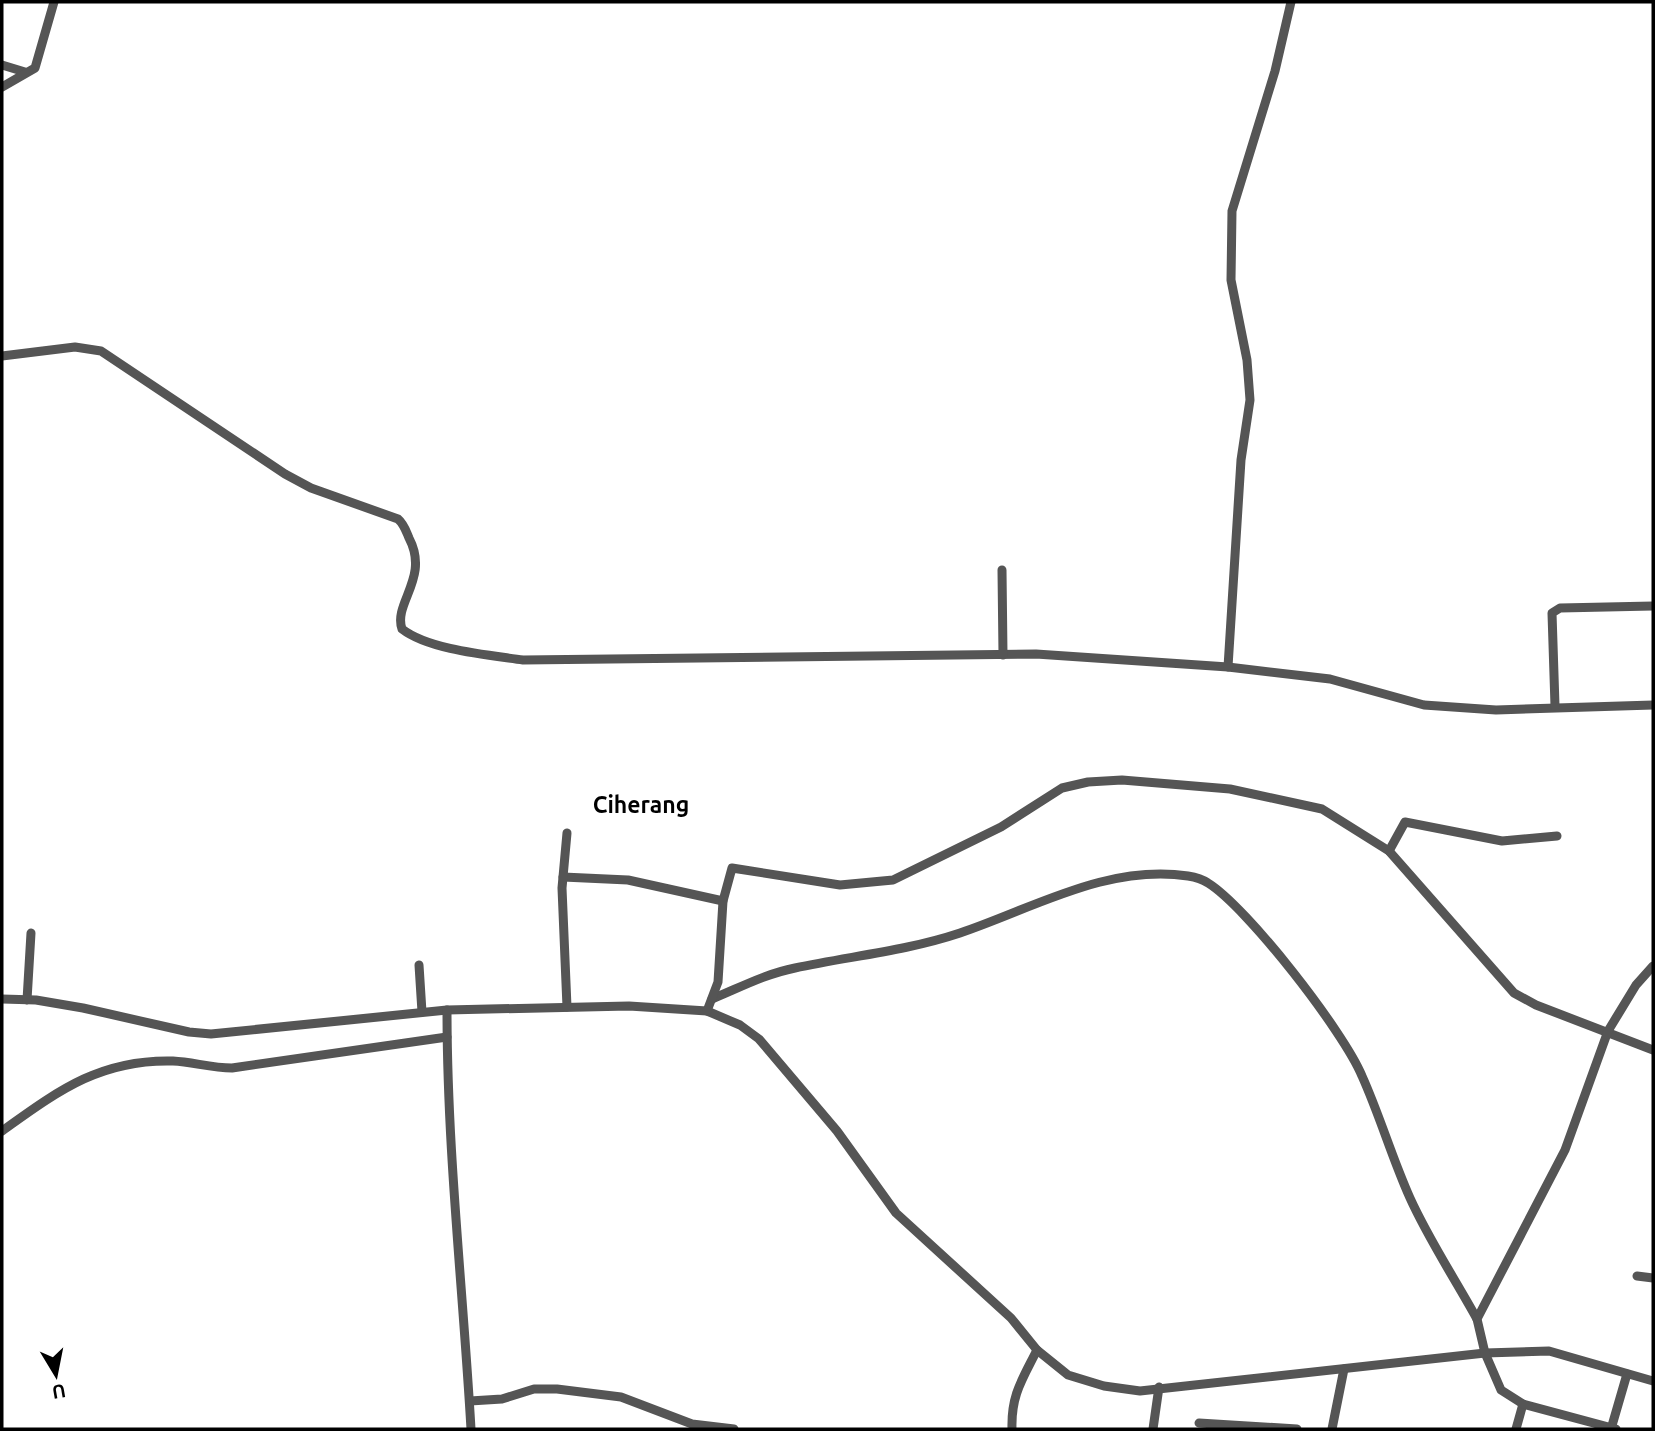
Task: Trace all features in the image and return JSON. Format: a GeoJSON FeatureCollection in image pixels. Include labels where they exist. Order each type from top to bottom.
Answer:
{"type":"FeatureCollection","features":[{"type":"Feature","properties":{"kind":"street"},"geometry":{"type":"LineString","coordinates":[[2,87],[35,68],[54,2]]}},
{"type":"Feature","properties":{"kind":"street"},"geometry":{"type":"LineString","coordinates":[[1228,667],[1241,460],[1250,400],[1247,359],[1231,273],[1232,211],[1275,71],[1291,2]]}},
{"type":"Feature","properties":{"kind":"street"},"geometry":{"type":"LineString","coordinates":[[2,65],[25,72]]}},
{"type":"Feature","properties":{"kind":"street"},"geometry":{"type":"LineString","coordinates":[[2,356],[75,347],[101,351],[292,478],[402,521],[417,553],[415,580],[401,621],[402,629],[424,641],[523,660],[1036,654],[1228,667],[1330,679],[1424,705],[1496,710],[1555,706],[1653,705]]}},
{"type":"Feature","properties":{"kind":"street"},"geometry":{"type":"LineString","coordinates":[[1002,570],[1003,655]]}},
{"type":"Feature","properties":{"kind":"street"},"geometry":{"type":"LineString","coordinates":[[1555,706],[1552,612],[1560,608],[1653,606]]}},
{"type":"Feature","properties":{"kind":"street"},"geometry":{"type":"LineString","coordinates":[[706,1011],[718,982],[723,901],[732,868],[839,885],[893,880],[1001,827],[1062,788],[1088,782],[1122,780],[1216,787],[1311,805],[1334,814],[1389,852],[1514,993],[1653,1050]]}},
{"type":"Feature","properties":{"kind":"street"},"geometry":{"type":"LineString","coordinates":[[1389,852],[1405,821],[1502,841],[1557,836]]}},
{"type":"Feature","properties":{"kind":"street"},"geometry":{"type":"LineString","coordinates":[[566,1007],[563,877],[567,833]]}},
{"type":"Feature","properties":{"kind":"street"},"geometry":{"type":"LineString","coordinates":[[712,999],[746,983],[793,968],[906,950],[962,933],[1037,902],[1124,876],[1146,873],[1199,879],[1222,894],[1250,922],[1329,1019],[1362,1073],[1412,1201],[1477,1318],[1485,1353],[1501,1390],[1524,1405],[1613,1425],[1628,1374]]}},
{"type":"Feature","properties":{"kind":"street"},"geometry":{"type":"LineString","coordinates":[[563,877],[628,880],[723,901]]}},
{"type":"Feature","properties":{"kind":"street"},"geometry":{"type":"LineString","coordinates":[[27,1000],[31,933]]}},
{"type":"Feature","properties":{"kind":"street"},"geometry":{"type":"LineString","coordinates":[[419,965],[422,1012]]}},
{"type":"Feature","properties":{"kind":"street"},"geometry":{"type":"LineString","coordinates":[[1477,1318],[1564,1150],[1608,1031],[1636,985],[1653,966]]}},
{"type":"Feature","properties":{"kind":"street"},"geometry":{"type":"LineString","coordinates":[[2,999],[83,1008],[189,1032],[211,1034],[447,1010],[629,1006],[706,1011],[740,1025],[766,1046],[837,1130],[896,1213],[1011,1318],[1037,1350],[1068,1375],[1127,1390],[1485,1353],[1549,1351],[1653,1381]]}},
{"type":"Feature","properties":{"kind":"street"},"geometry":{"type":"LineString","coordinates":[[447,1010],[455,1235],[471,1429]]}},
{"type":"Feature","properties":{"kind":"street"},"geometry":{"type":"LineString","coordinates":[[2,1131],[62,1088],[118,1066],[177,1061],[213,1068],[232,1068],[447,1037]]}},
{"type":"Feature","properties":{"kind":"street"},"geometry":{"type":"LineString","coordinates":[[1637,1276],[1653,1279]]}},
{"type":"Feature","properties":{"kind":"street"},"geometry":{"type":"LineString","coordinates":[[1012,1429],[1010,1410],[1018,1384],[1037,1350]]}},
{"type":"Feature","properties":{"kind":"street"},"geometry":{"type":"LineString","coordinates":[[1332,1429],[1344,1369]]}},
{"type":"Feature","properties":{"kind":"street"},"geometry":{"type":"LineString","coordinates":[[1153,1429],[1159,1387]]}},
{"type":"Feature","properties":{"kind":"street"},"geometry":{"type":"LineString","coordinates":[[470,1401],[502,1399],[534,1389],[557,1389],[621,1397],[676,1419],[715,1428],[734,1429]]}},
{"type":"Feature","properties":{"kind":"street"},"geometry":{"type":"LineString","coordinates":[[1516,1429],[1524,1405]]}},
{"type":"Feature","properties":{"kind":"street"},"geometry":{"type":"LineString","coordinates":[[1199,1423],[1297,1429]]}},
{"type":"Feature","properties":{"kind":"district","name":"Ciherang"},"geometry":{"type":"Point","coordinates":[641,804]}}]}
